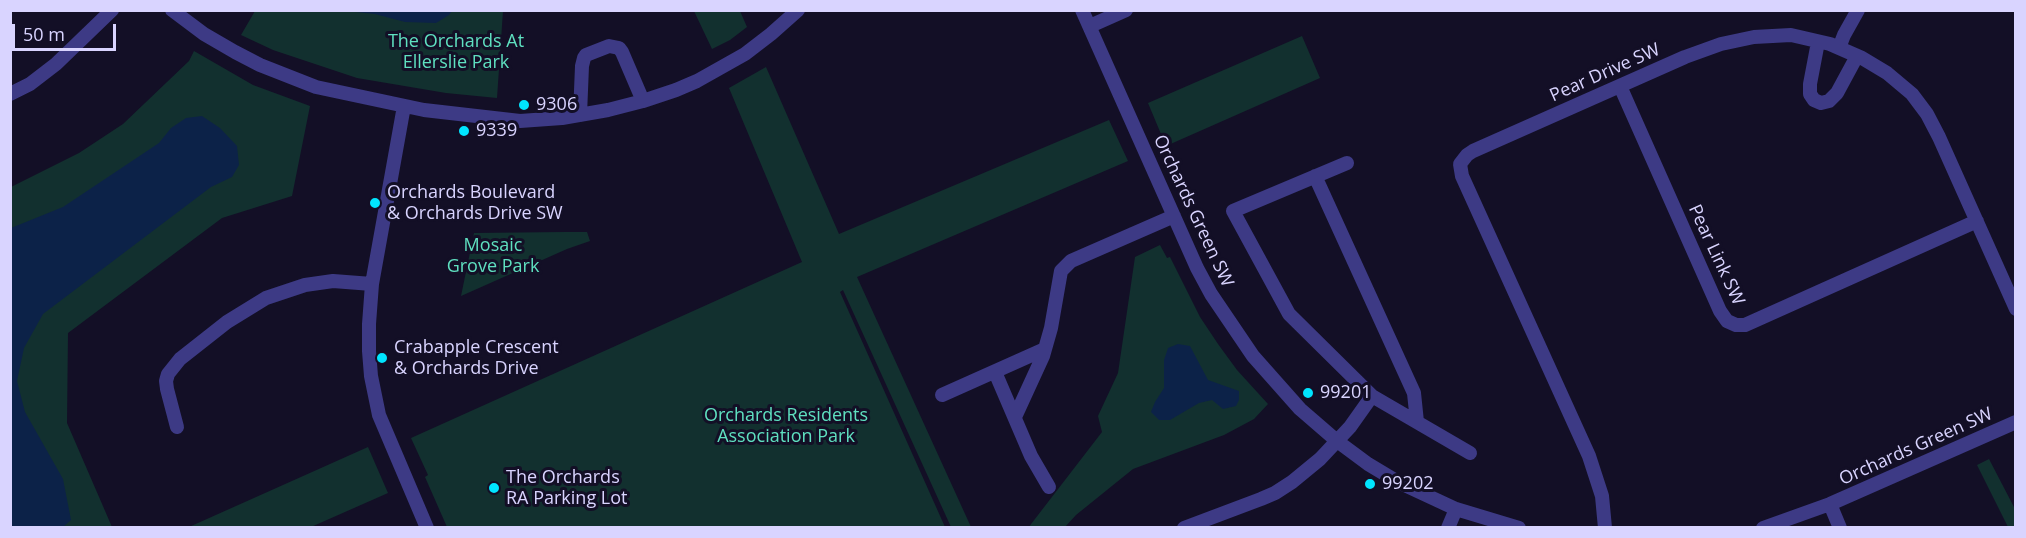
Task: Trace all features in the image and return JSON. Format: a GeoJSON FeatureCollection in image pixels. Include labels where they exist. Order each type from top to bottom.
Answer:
{"type":"FeatureCollection","features":[{"type":"Feature","properties":{"kind":"street"},"geometry":{"type":"LineString","coordinates":[[10,94],[30,84],[56,64],[112,10]]}},
{"type":"Feature","properties":{"kind":"street"},"geometry":{"type":"LineString","coordinates":[[172,10],[204,34],[234,52],[282,75],[324,89],[404,106],[520,121],[562,118],[608,110],[643,101],[697,81],[760,44],[798,10]]}},
{"type":"Feature","properties":{"kind":"street","name":"Orchards Green SW"},"geometry":{"type":"LineString","coordinates":[[1082,10],[1211,294],[1253,356],[1300,409],[1368,464],[1398,482],[1456,509],[1519,528]]}},
{"type":"Feature","properties":{"kind":"street"},"geometry":{"type":"LineString","coordinates":[[1090,26],[1126,10]]}},
{"type":"Feature","properties":{"kind":"street"},"geometry":{"type":"LineString","coordinates":[[1839,48],[1858,10]]}},
{"type":"Feature","properties":{"kind":"street","name":"Pear Drive SW"},"geometry":{"type":"LineString","coordinates":[[1605,528],[1602,496],[1589,456],[1462,176],[1460,164],[1473,151],[1685,57],[1720,44],[1754,37],[1791,35],[1839,48],[1887,73],[1912,94],[1927,114],[2016,309]]}},
{"type":"Feature","properties":{"kind":"street"},"geometry":{"type":"LineString","coordinates":[[1818,42],[1810,94],[1814,100],[1821,103],[1829,101],[1837,93],[1857,56]]}},
{"type":"Feature","properties":{"kind":"street"},"geometry":{"type":"LineString","coordinates":[[580,115],[584,58],[586,55],[609,46],[619,48],[622,52],[643,101]]}},
{"type":"Feature","properties":{"kind":"street","name":"Pear Link SW"},"geometry":{"type":"LineString","coordinates":[[1620,86],[1720,311],[1728,321],[1736,326],[1745,325],[1977,221]]}},
{"type":"Feature","properties":{"kind":"street"},"geometry":{"type":"LineString","coordinates":[[404,106],[372,284],[369,351],[374,395],[388,440],[427,528]]}},
{"type":"Feature","properties":{"kind":"street"},"geometry":{"type":"LineString","coordinates":[[1347,163],[1233,212],[1289,314],[1372,396],[1470,453]]}},
{"type":"Feature","properties":{"kind":"street"},"geometry":{"type":"LineString","coordinates":[[1315,176],[1414,393],[1417,422]]}},
{"type":"Feature","properties":{"kind":"street"},"geometry":{"type":"LineString","coordinates":[[1014,417],[1045,349],[1061,271],[1071,261],[1174,216]]}},
{"type":"Feature","properties":{"kind":"street"},"geometry":{"type":"LineString","coordinates":[[177,427],[167,389],[168,374],[180,359],[226,322],[266,298],[298,287],[333,281],[372,284]]}},
{"type":"Feature","properties":{"kind":"street"},"geometry":{"type":"LineString","coordinates":[[942,395],[1045,349]]}},
{"type":"Feature","properties":{"kind":"street"},"geometry":{"type":"LineString","coordinates":[[995,372],[1030,456],[1049,487]]}},
{"type":"Feature","properties":{"kind":"street"},"geometry":{"type":"LineString","coordinates":[[1184,528],[1275,493],[1309,470],[1337,441],[1372,396]]}},
{"type":"Feature","properties":{"kind":"street","name":"Orchards Green SW"},"geometry":{"type":"LineString","coordinates":[[1763,528],[1830,504],[2016,422]]}},
{"type":"Feature","properties":{"kind":"street","name":"Orchards Green SW"},"geometry":{"type":"LineString","coordinates":[[1830,504],[1840,528]]}},
{"type":"Feature","properties":{"kind":"street"},"geometry":{"type":"LineString","coordinates":[[1448,528],[1456,509]]}},
{"type":"Feature","properties":{"kind":"green space","name":"The Orchards At Ellerslie Park"},"geometry":{"type":"Polygon","coordinates":[[[255,11],[503,11],[497,98],[446,93],[357,78],[273,50],[241,35],[255,11]]]}},
{"type":"Feature","properties":{"kind":"green space"},"geometry":{"type":"Polygon","coordinates":[[[694,11],[740,11],[747,27],[730,40],[712,49],[694,11]]]}},
{"type":"Feature","properties":{"kind":"green space"},"geometry":{"type":"Polygon","coordinates":[[[1302,36],[1320,78],[1166,146],[1148,103],[1302,36]]]}},
{"type":"Feature","properties":{"kind":"green space"},"geometry":{"type":"Polygon","coordinates":[[[194,51],[253,85],[310,106],[292,196],[222,218],[68,333],[67,423],[112,527],[11,528],[11,187],[79,153],[123,124],[189,61],[194,51]]]}},
{"type":"Feature","properties":{"kind":"green space","name":"Orchards Residents Association Park"},"geometry":{"type":"Polygon","coordinates":[[[766,67],[839,234],[1109,120],[1128,161],[857,277],[971,527],[951,527],[843,290],[840,292],[945,527],[447,527],[425,477],[428,475],[411,438],[802,262],[729,88],[766,67]]]}},
{"type":"Feature","properties":{"kind":"green space","name":"Mosaic Grove Park"},"geometry":{"type":"Polygon","coordinates":[[[587,232],[590,241],[461,296],[474,233],[587,232]]]}},
{"type":"Feature","properties":{"kind":"green space"},"geometry":{"type":"Polygon","coordinates":[[[1160,245],[1167,258],[1170,257],[1200,317],[1218,344],[1237,370],[1268,404],[1254,419],[1224,435],[1133,469],[1076,515],[1065,527],[1028,528],[1102,432],[1098,416],[1118,373],[1135,257],[1160,245]]]}},
{"type":"Feature","properties":{"kind":"green space"},"geometry":{"type":"Polygon","coordinates":[[[368,447],[388,493],[311,527],[189,527],[368,447]]]}},
{"type":"Feature","properties":{"kind":"green space"},"geometry":{"type":"Polygon","coordinates":[[[1989,459],[2015,509],[2015,527],[2008,527],[1977,465],[1989,459]]]}},
{"type":"Feature","properties":{"kind":"water"},"geometry":{"type":"Polygon","coordinates":[[[452,10],[449,15],[436,23],[405,22],[375,14],[346,11],[452,10]]]}},
{"type":"Feature","properties":{"kind":"water"},"geometry":{"type":"Polygon","coordinates":[[[202,116],[220,128],[237,146],[239,165],[232,177],[211,187],[43,314],[24,348],[17,381],[25,412],[63,479],[71,520],[63,527],[11,527],[11,228],[63,207],[159,143],[171,128],[186,118],[202,116]]]}},
{"type":"Feature","properties":{"kind":"water"},"geometry":{"type":"Polygon","coordinates":[[[1178,344],[1190,346],[1208,380],[1239,391],[1236,406],[1223,409],[1212,400],[1199,403],[1170,420],[1159,420],[1151,412],[1164,388],[1164,360],[1168,348],[1178,344]]]}},
{"type":"Feature","properties":{"kind":"place","name":"9306"},"geometry":{"type":"Point","coordinates":[524,105]}},
{"type":"Feature","properties":{"kind":"place","name":"9339"},"geometry":{"type":"Point","coordinates":[464,131]}},
{"type":"Feature","properties":{"kind":"place","name":"Orchards Boulevard & Orchards Drive SW"},"geometry":{"type":"Point","coordinates":[375,203]}},
{"type":"Feature","properties":{"kind":"place","name":"Crabapple Crescent & Orchards Drive"},"geometry":{"type":"Point","coordinates":[382,358]}},
{"type":"Feature","properties":{"kind":"place","name":"99201"},"geometry":{"type":"Point","coordinates":[1308,393]}},
{"type":"Feature","properties":{"kind":"place","name":"99202"},"geometry":{"type":"Point","coordinates":[1370,484]}},
{"type":"Feature","properties":{"kind":"place","name":"The Orchards RA Parking Lot"},"geometry":{"type":"Point","coordinates":[494,488]}}]}
